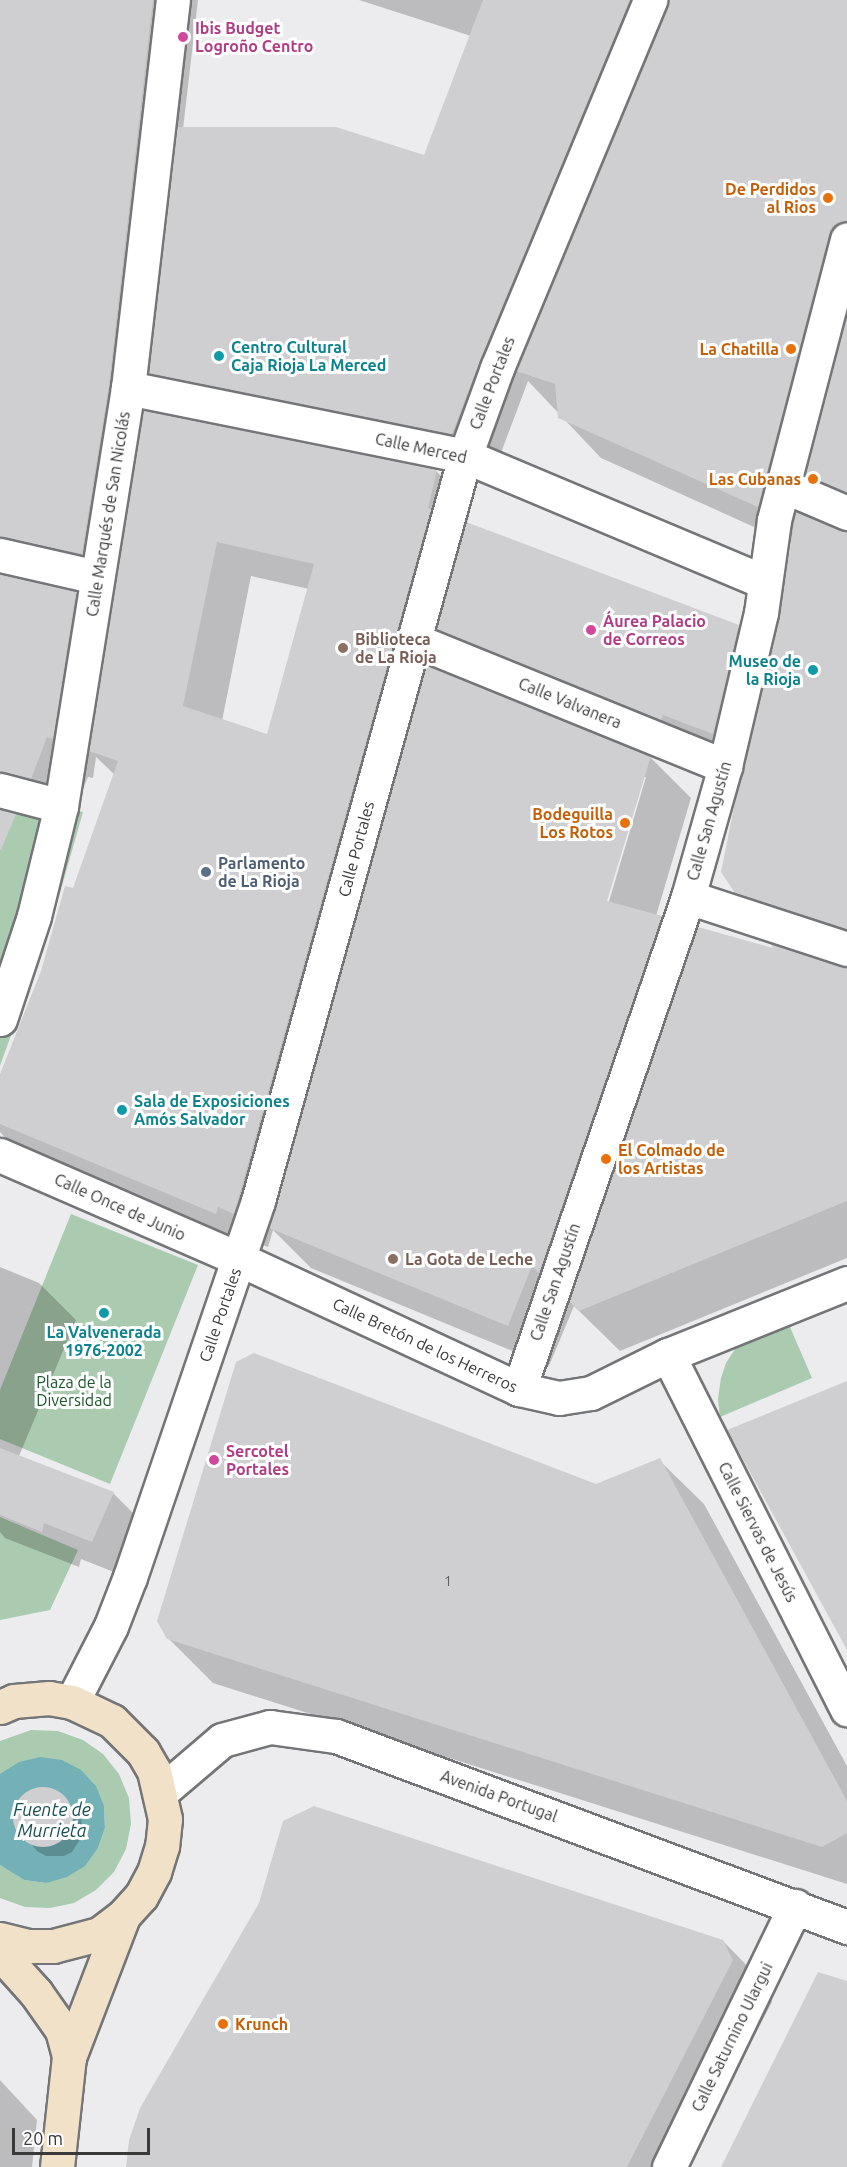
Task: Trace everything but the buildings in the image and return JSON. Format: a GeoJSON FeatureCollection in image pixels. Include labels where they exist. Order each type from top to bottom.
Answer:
{"type":"FeatureCollection","features":[{"type":"Feature","properties":{"kind":"main road"},"geometry":{"type":"LineString","coordinates":[[0,1688],[27,1689],[112,1721],[129,1735],[154,1771],[161,1792],[165,1819],[162,1846],[154,1872],[141,1896],[123,1916],[99,1934],[53,1946],[28,1946],[0,1940]]}},
{"type":"Feature","properties":{"kind":"main road"},"geometry":{"type":"LineString","coordinates":[[0,1707],[14,1701],[61,1700]]}},
{"type":"Feature","properties":{"kind":"main road"},"geometry":{"type":"LineString","coordinates":[[57,2167],[69,2057],[123,1916]]}},
{"type":"Feature","properties":{"kind":"main road"},"geometry":{"type":"LineString","coordinates":[[0,1953],[36,1993],[62,2030],[69,2057]]}},
{"type":"Feature","properties":{"kind":"street","name":"Calle Marqués de San Nicolás"},"geometry":{"type":"LineString","coordinates":[[0,1019],[34,916],[61,806],[128,388],[173,0]]}},
{"type":"Feature","properties":{"kind":"street","name":"Calle Portales"},"geometry":{"type":"LineString","coordinates":[[61,1700],[111,1626],[239,1259],[292,1084],[465,456],[496,368],[650,0]]}},
{"type":"Feature","properties":{"kind":"street","name":"Calle San Agustín"},"geometry":{"type":"LineString","coordinates":[[519,1389],[688,897],[725,766],[762,613],[774,520],[847,239]]}},
{"type":"Feature","properties":{"kind":"street","name":"Calle Merced"},"geometry":{"type":"LineString","coordinates":[[128,388],[465,456],[765,582]]}},
{"type":"Feature","properties":{"kind":"street"},"geometry":{"type":"LineString","coordinates":[[784,486],[847,513]]}},
{"type":"Feature","properties":{"kind":"street"},"geometry":{"type":"LineString","coordinates":[[0,555],[97,577]]}},
{"type":"Feature","properties":{"kind":"street","name":"Calle Valvanera"},"geometry":{"type":"LineString","coordinates":[[414,640],[725,766]]}},
{"type":"Feature","properties":{"kind":"street"},"geometry":{"type":"LineString","coordinates":[[0,790],[61,806]]}},
{"type":"Feature","properties":{"kind":"street"},"geometry":{"type":"LineString","coordinates":[[688,897],[847,949]]}},
{"type":"Feature","properties":{"kind":"street","name":"Calle Once de Junio"},"geometry":{"type":"LineString","coordinates":[[0,1155],[239,1259]]}},
{"type":"Feature","properties":{"kind":"street","name":"Calle Bretón de los Herreros"},"geometry":{"type":"LineString","coordinates":[[239,1259],[519,1389],[559,1398],[591,1394],[668,1355],[847,1283]]}},
{"type":"Feature","properties":{"kind":"street","name":"Calle Siervas de Jesús"},"geometry":{"type":"LineString","coordinates":[[668,1355],[847,1709]]}},
{"type":"Feature","properties":{"kind":"street","name":"Avenida Portugal"},"geometry":{"type":"LineString","coordinates":[[161,1792],[222,1740],[270,1727],[336,1736],[847,1927]]}},
{"type":"Feature","properties":{"kind":"street","name":"Calle Saturnino Ulargui"},"geometry":{"type":"LineString","coordinates":[[669,2167],[795,1906]]}},
{"type":"Feature","properties":{"kind":"green space"},"geometry":{"type":"Polygon","coordinates":[[[0,790],[83,812],[52,921],[0,1066],[0,790]]]}},
{"type":"Feature","properties":{"kind":"green space","name":"Plaza de la Diversidad"},"geometry":{"type":"Polygon","coordinates":[[[71,1214],[198,1265],[110,1484],[0,1439],[0,1390],[71,1214]]]}},
{"type":"Feature","properties":{"kind":"green space"},"geometry":{"type":"Polygon","coordinates":[[[780,1325],[790,1327],[812,1378],[720,1417],[718,1399],[721,1378],[726,1363],[737,1346],[749,1335],[780,1325]]]}},
{"type":"Feature","properties":{"kind":"green space"},"geometry":{"type":"Polygon","coordinates":[[[0,1517],[78,1550],[50,1610],[0,1620],[0,1517]]]}},
{"type":"Feature","properties":{"kind":"green space"},"geometry":{"type":"Polygon","coordinates":[[[31,1730],[58,1731],[83,1740],[103,1754],[119,1774],[129,1798],[131,1824],[126,1849],[114,1872],[96,1890],[74,1903],[50,1908],[25,1907],[0,1898],[0,1865],[24,1880],[46,1883],[98,1848],[105,1828],[104,1806],[0,1774],[0,1741],[31,1730]]]}},
{"type":"Feature","properties":{"kind":"water","name":"Fuente de Murrieta"},"geometry":{"type":"Polygon","coordinates":[[[40,1757],[62,1760],[81,1770],[96,1786],[104,1806],[105,1828],[98,1848],[85,1866],[67,1877],[46,1883],[24,1880],[0,1865],[0,1774],[19,1762],[40,1757]]]}},
{"type":"Feature","properties":{"kind":"place","name":"Ibis Budget Logroño Centro"},"geometry":{"type":"Point","coordinates":[183,37]}},
{"type":"Feature","properties":{"kind":"place","name":"De Perdidos al Rios"},"geometry":{"type":"Point","coordinates":[828,198]}},
{"type":"Feature","properties":{"kind":"place","name":"La Chatilla"},"geometry":{"type":"Point","coordinates":[791,349]}},
{"type":"Feature","properties":{"kind":"place","name":"Centro Cultural Caja Rioja La Merced"},"geometry":{"type":"Point","coordinates":[219,356]}},
{"type":"Feature","properties":{"kind":"place","name":"Las Cubanas"},"geometry":{"type":"Point","coordinates":[813,479]}},
{"type":"Feature","properties":{"kind":"place","name":"Áurea Palacio de Correos"},"geometry":{"type":"Point","coordinates":[591,630]}},
{"type":"Feature","properties":{"kind":"place","name":"Biblioteca de La Rioja"},"geometry":{"type":"Point","coordinates":[343,648]}},
{"type":"Feature","properties":{"kind":"place","name":"Museo de la Rioja"},"geometry":{"type":"Point","coordinates":[813,670]}},
{"type":"Feature","properties":{"kind":"place","name":"Bodeguilla Los Rotos"},"geometry":{"type":"Point","coordinates":[625,823]}},
{"type":"Feature","properties":{"kind":"place","name":"Parlamento de La Rioja"},"geometry":{"type":"Point","coordinates":[206,872]}},
{"type":"Feature","properties":{"kind":"place","name":"Sala de Exposiciones Amós Salvador"},"geometry":{"type":"Point","coordinates":[122,1110]}},
{"type":"Feature","properties":{"kind":"place","name":"El Colmado de los Artistas"},"geometry":{"type":"Point","coordinates":[606,1159]}},
{"type":"Feature","properties":{"kind":"place","name":"La Gota de Leche"},"geometry":{"type":"Point","coordinates":[393,1259]}},
{"type":"Feature","properties":{"kind":"place","name":"La Valvenerada 1976-2002"},"geometry":{"type":"Point","coordinates":[104,1313]}},
{"type":"Feature","properties":{"kind":"place","name":"Sercotel Portales"},"geometry":{"type":"Point","coordinates":[214,1460]}},
{"type":"Feature","properties":{"kind":"place","name":"Krunch"},"geometry":{"type":"Point","coordinates":[223,2024]}}]}
